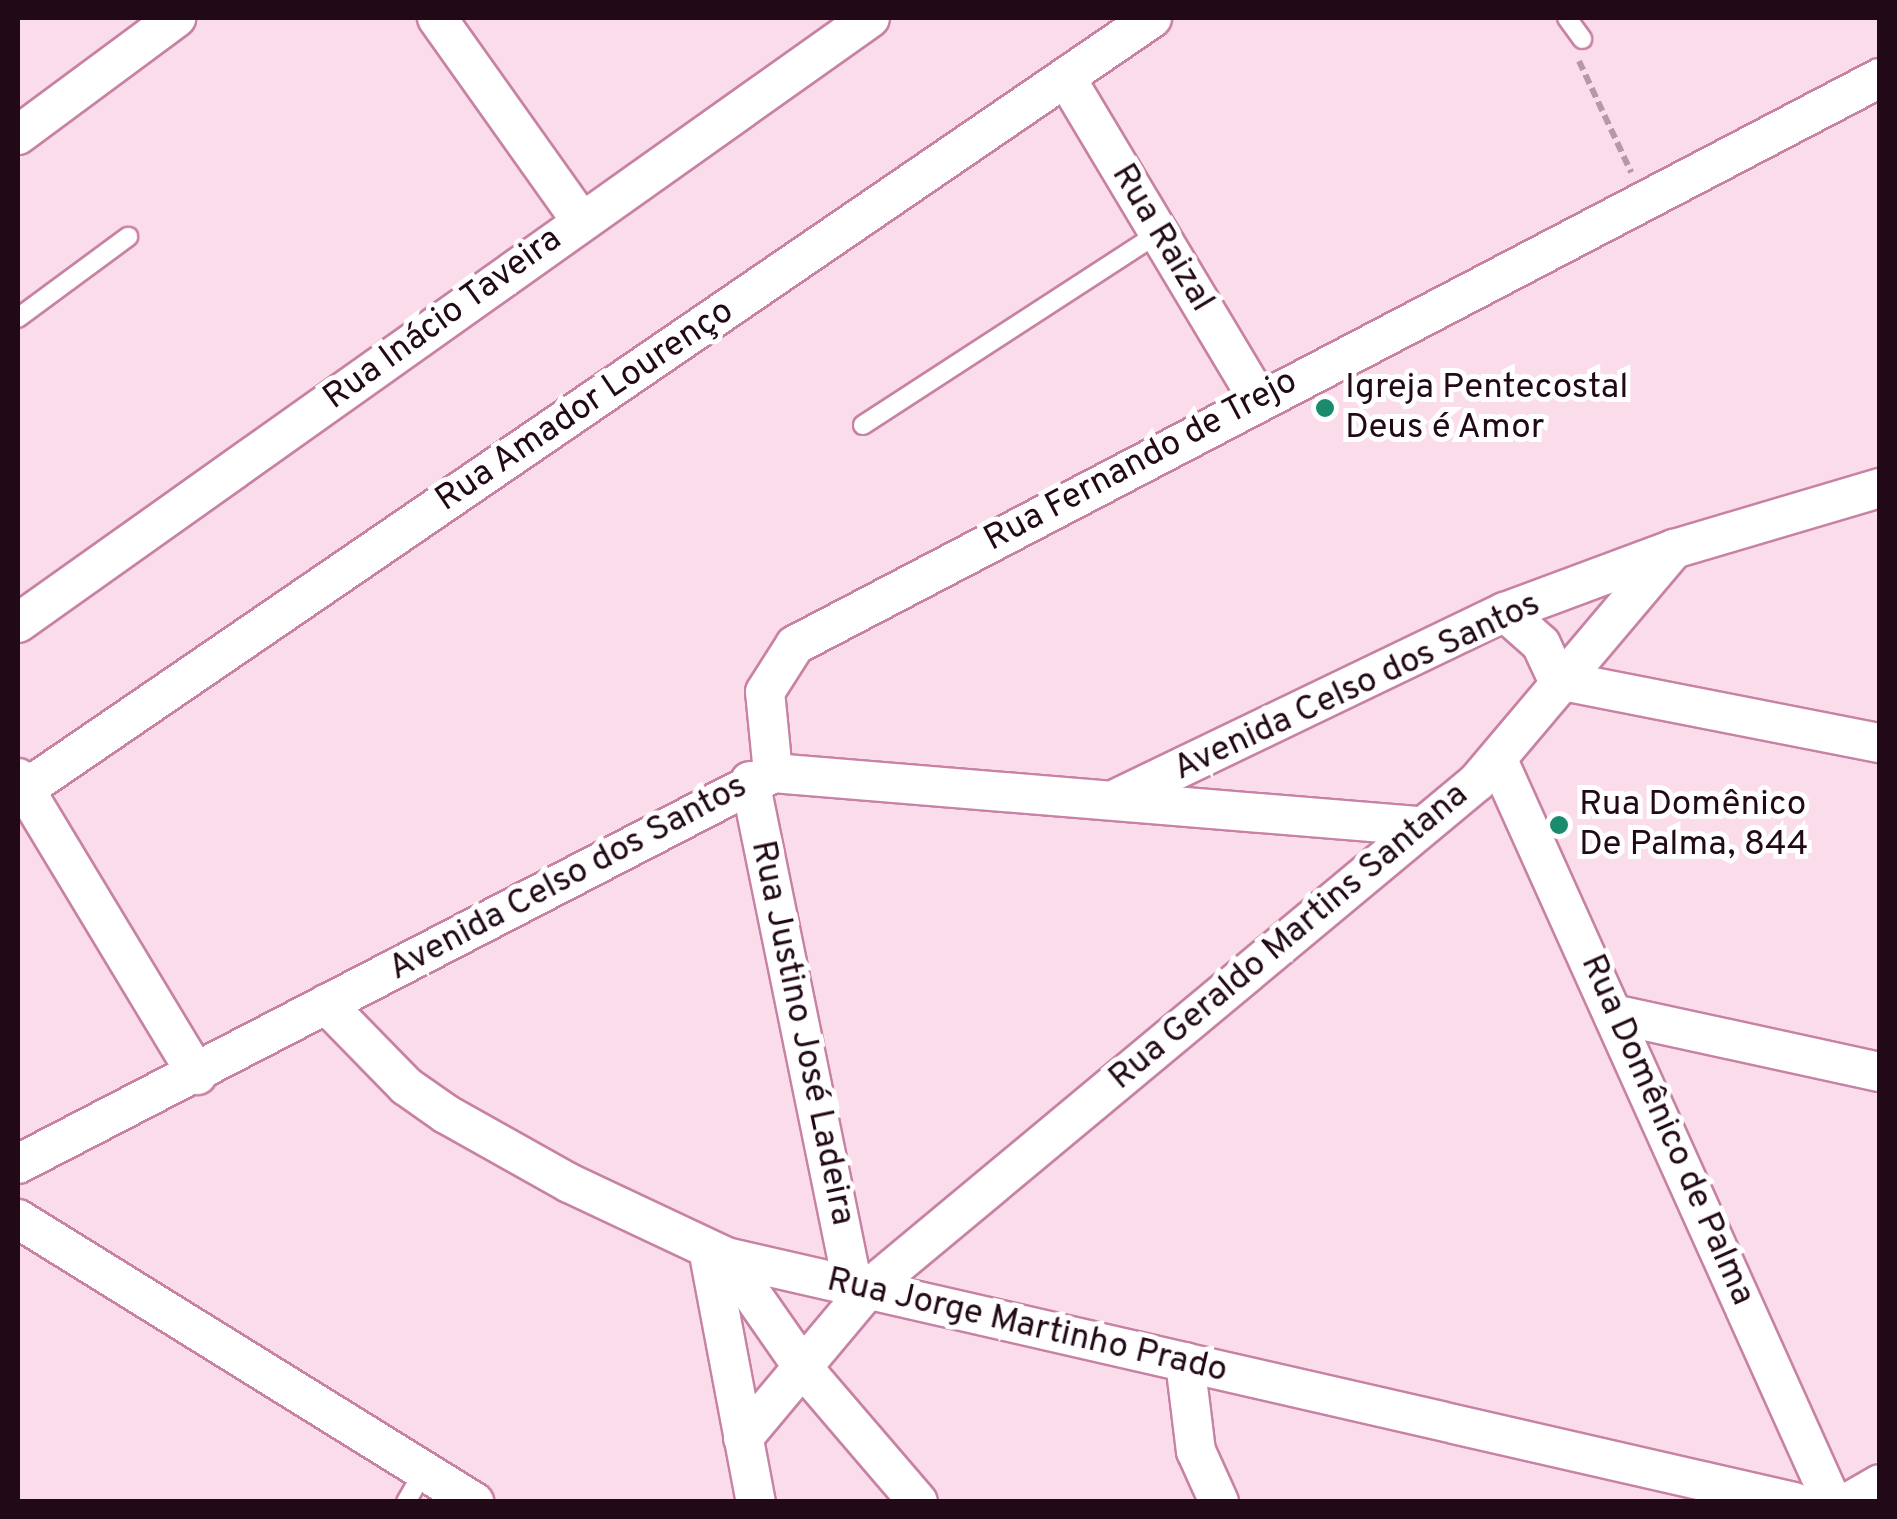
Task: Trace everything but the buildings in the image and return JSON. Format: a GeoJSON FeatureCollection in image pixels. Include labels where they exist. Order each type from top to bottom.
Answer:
{"type":"FeatureCollection","features":[{"type":"Feature","properties":{"kind":"street"},"geometry":{"type":"LineString","coordinates":[[18,136],[176,18]]}},
{"type":"Feature","properties":{"kind":"street"},"geometry":{"type":"LineString","coordinates":[[436,18],[581,220]]}},
{"type":"Feature","properties":{"kind":"street","name":"Rua Inácio Taveira"},"geometry":{"type":"LineString","coordinates":[[18,623],[870,18]]}},
{"type":"Feature","properties":{"kind":"street","name":"Rua Amador Lourenço"},"geometry":{"type":"LineString","coordinates":[[20,787],[1066,78],[1103,31],[1152,18]]}},
{"type":"Feature","properties":{"kind":"street","name":"Rua Raizal"},"geometry":{"type":"LineString","coordinates":[[1066,78],[1258,399]]}},
{"type":"Feature","properties":{"kind":"street","name":"Rua Fernando de Trejo"},"geometry":{"type":"LineString","coordinates":[[761,777],[765,692],[795,645],[1258,399],[1880,78]]}},
{"type":"Feature","properties":{"kind":"street","name":"Avenida Celso dos Santos"},"geometry":{"type":"LineString","coordinates":[[18,1164],[197,1075],[761,777],[1115,800],[1505,612],[1674,549],[1880,488]]}},
{"type":"Feature","properties":{"kind":"street","name":"Rua Geraldo Martins Santana"},"geometry":{"type":"LineString","coordinates":[[744,1438],[804,1369],[861,1288],[1417,826],[1458,799],[1498,760],[1558,680],[1674,549]]}},
{"type":"Feature","properties":{"kind":"street"},"geometry":{"type":"LineString","coordinates":[[1505,612],[1541,644],[1558,680],[1880,744]]}},
{"type":"Feature","properties":{"kind":"street","name":"Rua Domênico de Palma"},"geometry":{"type":"LineString","coordinates":[[1498,760],[1618,1015],[1832,1502]]}},
{"type":"Feature","properties":{"kind":"street","name":"Rua Justino José Ladeira"},"geometry":{"type":"LineString","coordinates":[[761,777],[861,1288]]}},
{"type":"Feature","properties":{"kind":"street"},"geometry":{"type":"LineString","coordinates":[[20,787],[197,1075]]}},
{"type":"Feature","properties":{"kind":"street"},"geometry":{"type":"LineString","coordinates":[[1115,800],[1417,826]]}},
{"type":"Feature","properties":{"kind":"street","name":"Rua Jorge Martinho Prado"},"geometry":{"type":"LineString","coordinates":[[326,1004],[406,1086],[446,1114],[568,1183],[717,1253],[1785,1501]]}},
{"type":"Feature","properties":{"kind":"street"},"geometry":{"type":"LineString","coordinates":[[1618,1015],[1880,1072]]}},
{"type":"Feature","properties":{"kind":"street"},"geometry":{"type":"LineString","coordinates":[[18,1219],[414,1486],[474,1502]]}},
{"type":"Feature","properties":{"kind":"street"},"geometry":{"type":"LineString","coordinates":[[717,1253],[804,1369],[918,1502]]}},
{"type":"Feature","properties":{"kind":"street"},"geometry":{"type":"LineString","coordinates":[[717,1253],[756,1502]]}},
{"type":"Feature","properties":{"kind":"street"},"geometry":{"type":"LineString","coordinates":[[1186,1362],[1196,1451],[1219,1502]]}},
{"type":"Feature","properties":{"kind":"street"},"geometry":{"type":"LineString","coordinates":[[1848,1502],[1880,1484]]}},
{"type":"Feature","properties":{"kind":"lane"},"geometry":{"type":"LineString","coordinates":[[1567,18],[1582,40]]}},
{"type":"Feature","properties":{"kind":"lane"},"geometry":{"type":"LineString","coordinates":[[863,425],[1159,234]]}},
{"type":"Feature","properties":{"kind":"lane"},"geometry":{"type":"LineString","coordinates":[[18,318],[128,237]]}},
{"type":"Feature","properties":{"kind":"path"},"geometry":{"type":"LineString","coordinates":[[1582,40],[1572,45],[1644,200]]}},
{"type":"Feature","properties":{"kind":"place","name":"Igreja Pentecostal Deus é Amor"},"geometry":{"type":"Point","coordinates":[1325,408]}},
{"type":"Feature","properties":{"kind":"place","name":"Rua Domênico De Palma, 844"},"geometry":{"type":"Point","coordinates":[1559,825]}}]}
